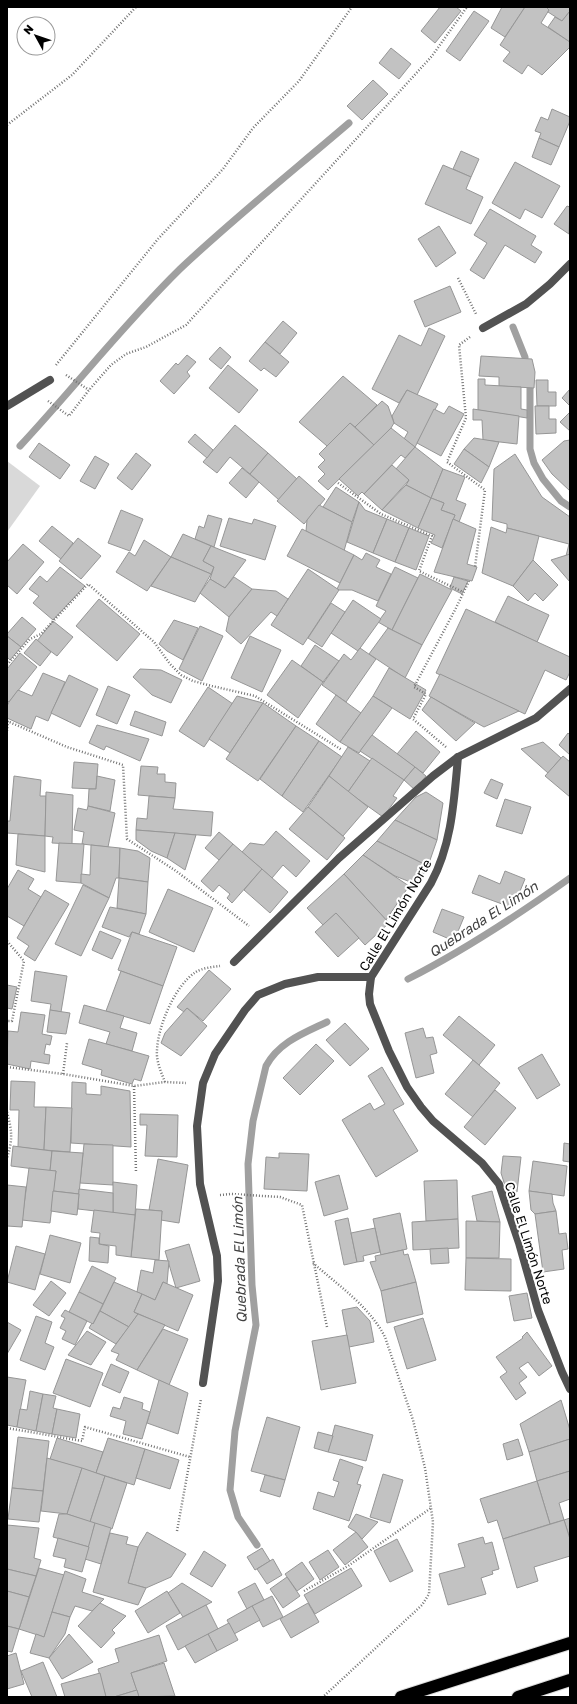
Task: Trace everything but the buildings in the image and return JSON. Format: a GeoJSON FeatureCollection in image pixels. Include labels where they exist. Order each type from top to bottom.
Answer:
{"type":"FeatureCollection","features":[{"type":"Feature","properties":{"kind":"highway"},"geometry":{"type":"LineString","coordinates":[[401,1697],[570,1643]]}},
{"type":"Feature","properties":{"kind":"highway"},"geometry":{"type":"LineString","coordinates":[[518,1697],[570,1680]]}},
{"type":"Feature","properties":{"kind":"street"},"geometry":{"type":"LineString","coordinates":[[483,328],[526,304],[550,284],[570,264]]}},
{"type":"Feature","properties":{"kind":"street"},"geometry":{"type":"LineString","coordinates":[[7,406],[50,380]]}},
{"type":"Feature","properties":{"kind":"street"},"geometry":{"type":"LineString","coordinates":[[234,962],[339,858],[433,776],[458,757],[536,718],[570,689]]}},
{"type":"Feature","properties":{"kind":"street","name":"Calle El Limón Norte"},"geometry":{"type":"LineString","coordinates":[[458,757],[452,820],[438,870],[371,977],[368,994],[370,1004],[389,1051],[407,1087],[433,1121],[482,1163],[499,1184],[519,1243],[538,1310],[570,1389]]}},
{"type":"Feature","properties":{"kind":"street"},"geometry":{"type":"LineString","coordinates":[[204,1383],[218,1281],[217,1256],[200,1184],[197,1126],[203,1083],[215,1054],[245,1010],[258,995],[285,984],[318,977],[371,977]]}},
{"type":"Feature","properties":{"kind":"path"},"geometry":{"type":"LineString","coordinates":[[7,125],[72,75],[136,7]]}},
{"type":"Feature","properties":{"kind":"path"},"geometry":{"type":"LineString","coordinates":[[50,380],[54,368],[64,353],[158,239],[223,169],[253,128],[299,81],[352,7]]}},
{"type":"Feature","properties":{"kind":"path"},"geometry":{"type":"LineString","coordinates":[[52,404],[69,416],[111,365],[126,354],[146,346],[186,326],[432,56],[467,7]]}},
{"type":"Feature","properties":{"kind":"path"},"geometry":{"type":"LineString","coordinates":[[458,278],[483,328],[459,345],[466,418],[447,462],[485,490],[475,566]]}},
{"type":"Feature","properties":{"kind":"path"},"geometry":{"type":"LineString","coordinates":[[74,379],[89,390]]}},
{"type":"Feature","properties":{"kind":"path"},"geometry":{"type":"LineString","coordinates":[[338,484],[381,514],[432,536],[419,571],[463,592]]}},
{"type":"Feature","properties":{"kind":"path"},"geometry":{"type":"LineString","coordinates":[[458,757],[413,720],[426,694],[414,687],[469,581]]}},
{"type":"Feature","properties":{"kind":"path"},"geometry":{"type":"LineString","coordinates":[[7,665],[30,639],[41,634],[88,584],[154,642],[180,675],[193,681],[255,696],[342,750]]}},
{"type":"Feature","properties":{"kind":"path"},"geometry":{"type":"LineString","coordinates":[[7,731],[8,721],[66,747],[123,765],[127,839],[176,871],[261,935]]}},
{"type":"Feature","properties":{"kind":"path"},"geometry":{"type":"LineString","coordinates":[[7,941],[24,961],[12,1021],[7,1021]]}},
{"type":"Feature","properties":{"kind":"path"},"geometry":{"type":"LineString","coordinates":[[165,1082],[158,1060],[157,1050],[159,1035],[172,999],[184,982],[196,972],[234,962]]}},
{"type":"Feature","properties":{"kind":"path"},"geometry":{"type":"LineString","coordinates":[[63,1074],[67,1043]]}},
{"type":"Feature","properties":{"kind":"path"},"geometry":{"type":"LineString","coordinates":[[7,1067],[63,1074],[134,1086],[165,1082],[203,1083]]}},
{"type":"Feature","properties":{"kind":"path"},"geometry":{"type":"LineString","coordinates":[[134,1086],[136,1173]]}},
{"type":"Feature","properties":{"kind":"path"},"geometry":{"type":"LineString","coordinates":[[7,1112],[12,1130],[12,1144],[7,1158]]}},
{"type":"Feature","properties":{"kind":"path"},"geometry":{"type":"LineString","coordinates":[[231,1194],[280,1197],[302,1205],[327,1327]]}},
{"type":"Feature","properties":{"kind":"path"},"geometry":{"type":"LineString","coordinates":[[313,1263],[367,1310],[379,1325],[385,1337],[413,1420],[425,1468],[433,1522],[429,1594],[422,1605],[323,1697]]}},
{"type":"Feature","properties":{"kind":"path"},"geometry":{"type":"LineString","coordinates":[[177,1531],[204,1383]]}},
{"type":"Feature","properties":{"kind":"path"},"geometry":{"type":"LineString","coordinates":[[7,1428],[82,1441],[85,1427],[190,1457]]}},
{"type":"Feature","properties":{"kind":"path"},"geometry":{"type":"LineString","coordinates":[[304,1592],[348,1566],[431,1508]]}},
{"type":"Feature","properties":{"kind":"shaded area"},"geometry":{"type":"Polygon","coordinates":[[[7,461],[40,486],[7,532],[7,461]]]}},
{"type":"Feature","properties":{"kind":"waterway"},"geometry":{"type":"LineString","coordinates":[[20,446],[119,334],[180,269],[242,213],[349,123]]}},
{"type":"Feature","properties":{"kind":"waterway"},"geometry":{"type":"LineString","coordinates":[[513,327],[525,357]]}},
{"type":"Feature","properties":{"kind":"waterway"},"geometry":{"type":"LineString","coordinates":[[530,388],[530,449],[534,463],[543,479],[561,501],[570,507]]}},
{"type":"Feature","properties":{"kind":"waterway","name":"Quebrada El Limón"},"geometry":{"type":"LineString","coordinates":[[408,979],[491,932],[570,878]]}},
{"type":"Feature","properties":{"kind":"waterway","name":"Quebrada El Limón"},"geometry":{"type":"LineString","coordinates":[[257,1545],[238,1517],[230,1490],[235,1431],[256,1325],[252,1285],[248,1164],[253,1121],[266,1066],[271,1058],[285,1044],[301,1034],[327,1022]]}}]}
